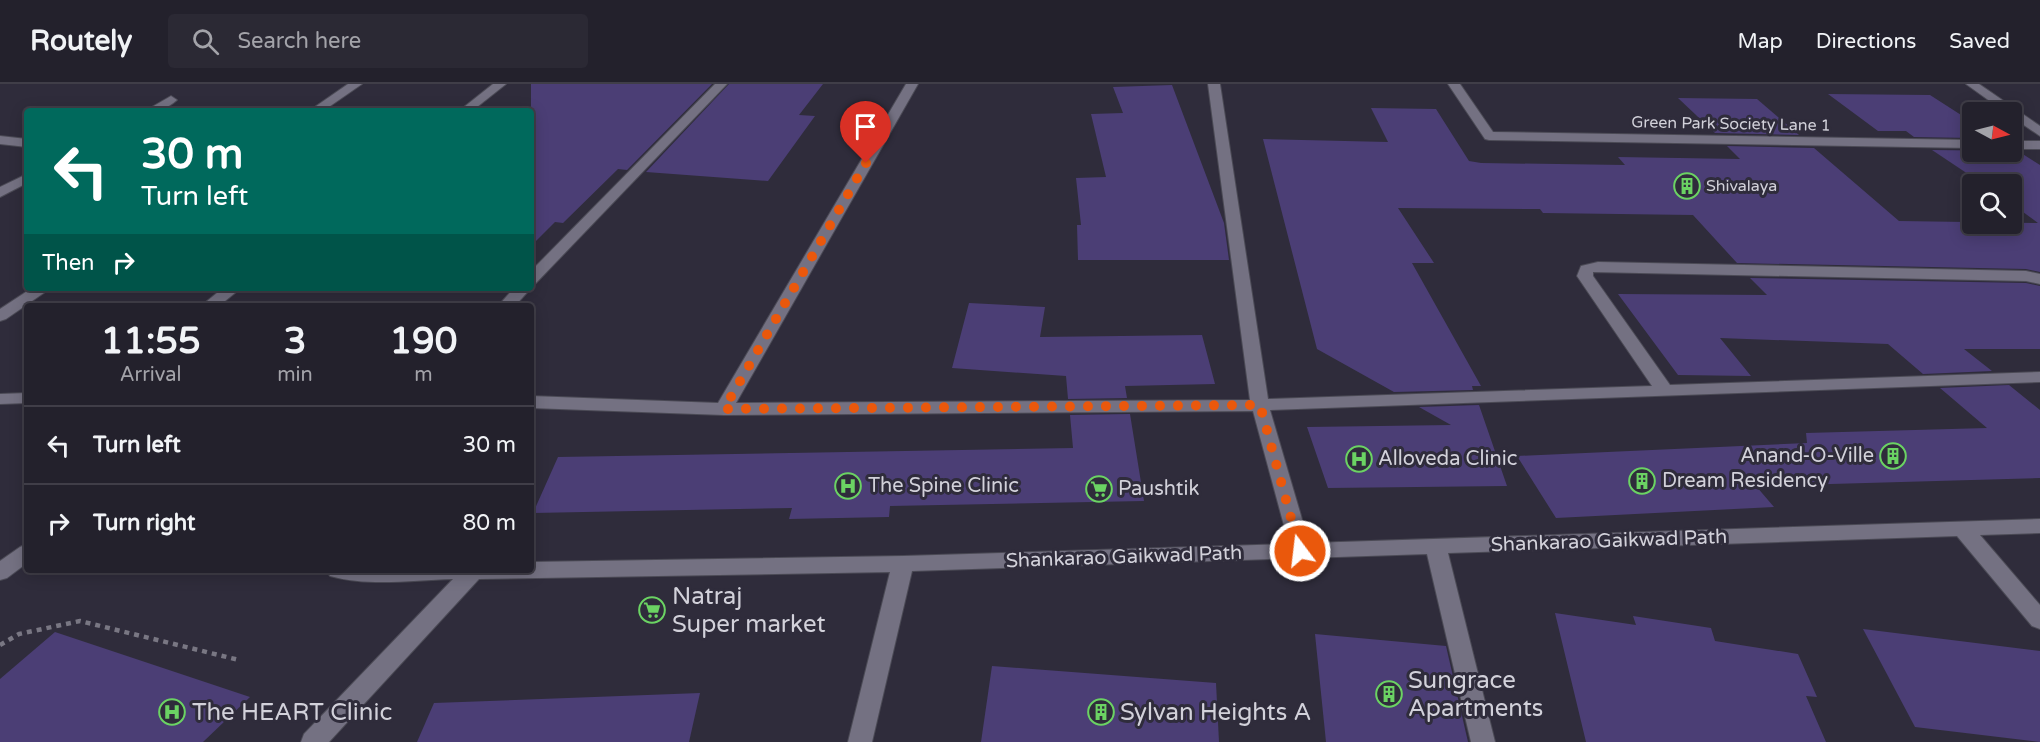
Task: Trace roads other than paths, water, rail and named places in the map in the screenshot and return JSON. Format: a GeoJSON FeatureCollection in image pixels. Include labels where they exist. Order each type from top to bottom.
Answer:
{"type":"FeatureCollection","features":[{"type":"Feature","properties":{"kind":"street"},"geometry":{"type":"LineString","coordinates":[[320,108],[356,84]]}},
{"type":"Feature","properties":{"kind":"street"},"geometry":{"type":"LineString","coordinates":[[469,108],[500,84]]}},
{"type":"Feature","properties":{"kind":"street"},"geometry":{"type":"LineString","coordinates":[[534,277],[722,84]]}},
{"type":"Feature","properties":{"kind":"street"},"geometry":{"type":"LineString","coordinates":[[724,409],[912,84]]}},
{"type":"Feature","properties":{"kind":"street"},"geometry":{"type":"LineString","coordinates":[[1214,84],[1260,405],[1300,551]]}},
{"type":"Feature","properties":{"kind":"street","name":"Green Park Society Lane 1"},"geometry":{"type":"LineString","coordinates":[[1454,84],[1490,136],[1962,144]]}},
{"type":"Feature","properties":{"kind":"street"},"geometry":{"type":"LineString","coordinates":[[1972,84],[2040,132]]}},
{"type":"Feature","properties":{"kind":"street"},"geometry":{"type":"LineString","coordinates":[[156,108],[171,100]]}},
{"type":"Feature","properties":{"kind":"street"},"geometry":{"type":"LineString","coordinates":[[0,140],[24,142]]}},
{"type":"Feature","properties":{"kind":"street"},"geometry":{"type":"LineString","coordinates":[[2022,145],[2040,145]]}},
{"type":"Feature","properties":{"kind":"street"},"geometry":{"type":"LineString","coordinates":[[0,193],[24,180]]}},
{"type":"Feature","properties":{"kind":"street"},"geometry":{"type":"LineString","coordinates":[[1665,391],[1585,276],[1586,269],[1610,267],[2014,276],[2040,279]]}},
{"type":"Feature","properties":{"kind":"street"},"geometry":{"type":"LineString","coordinates":[[0,316],[38,291]]}},
{"type":"Feature","properties":{"kind":"street"},"geometry":{"type":"LineString","coordinates":[[213,303],[229,291]]}},
{"type":"Feature","properties":{"kind":"street"},"geometry":{"type":"LineString","coordinates":[[509,303],[520,291]]}},
{"type":"Feature","properties":{"kind":"street"},"geometry":{"type":"LineString","coordinates":[[534,402],[724,409],[1260,405],[2040,377]]}},
{"type":"Feature","properties":{"kind":"street"},"geometry":{"type":"LineString","coordinates":[[0,399],[24,398]]}},
{"type":"Feature","properties":{"kind":"street","name":"Shankarao Gaikwad Path"},"geometry":{"type":"LineString","coordinates":[[534,570],[903,564],[2040,526]]}},
{"type":"Feature","properties":{"kind":"street"},"geometry":{"type":"LineString","coordinates":[[1963,529],[2040,620]]}},
{"type":"Feature","properties":{"kind":"street"},"geometry":{"type":"LineString","coordinates":[[1436,546],[1482,742]]}},
{"type":"Feature","properties":{"kind":"street"},"geometry":{"type":"LineString","coordinates":[[0,572],[24,554]]}},
{"type":"Feature","properties":{"kind":"street"},"geometry":{"type":"LineString","coordinates":[[860,742],[903,564]]}},
{"type":"Feature","properties":{"kind":"street"},"geometry":{"type":"LineString","coordinates":[[313,742],[472,573]]}},
{"type":"Feature","properties":{"kind":"place","name":"Shivalaya"},"geometry":{"type":"Point","coordinates":[1687,186]}},
{"type":"Feature","properties":{"kind":"place","name":"Anand-O-Ville"},"geometry":{"type":"Point","coordinates":[1893,456]}},
{"type":"Feature","properties":{"kind":"place","name":"Alloveda Clinic"},"geometry":{"type":"Point","coordinates":[1359,459]}},
{"type":"Feature","properties":{"kind":"place","name":"Dream Residency"},"geometry":{"type":"Point","coordinates":[1642,481]}},
{"type":"Feature","properties":{"kind":"place","name":"The Spine Clinic"},"geometry":{"type":"Point","coordinates":[848,486]}},
{"type":"Feature","properties":{"kind":"place","name":"Paushtik"},"geometry":{"type":"Point","coordinates":[1099,489]}},
{"type":"Feature","properties":{"kind":"place","name":"Natraj Super market"},"geometry":{"type":"Point","coordinates":[652,610]}},
{"type":"Feature","properties":{"kind":"place","name":"Sungrace Apartments"},"geometry":{"type":"Point","coordinates":[1389,694]}},
{"type":"Feature","properties":{"kind":"place","name":"The HEART Clinic"},"geometry":{"type":"Point","coordinates":[172,712]}},
{"type":"Feature","properties":{"kind":"place","name":"Sylvan Heights A"},"geometry":{"type":"Point","coordinates":[1101,712]}}]}
